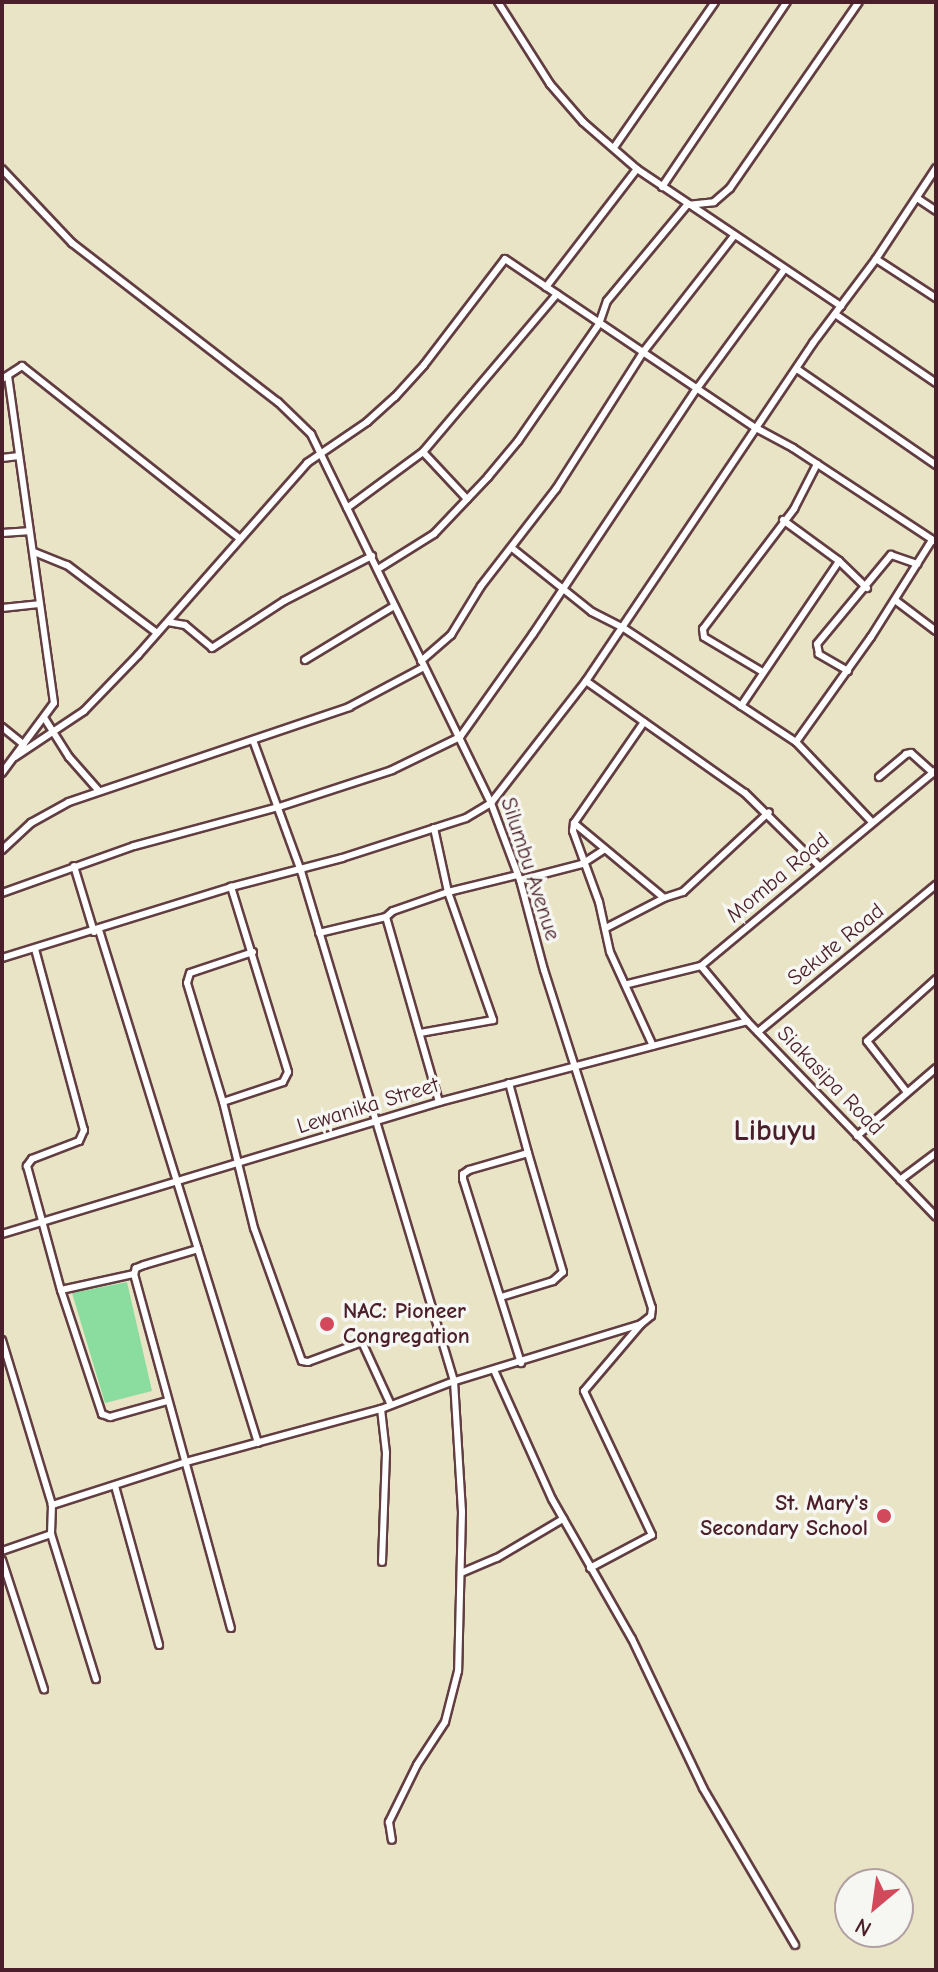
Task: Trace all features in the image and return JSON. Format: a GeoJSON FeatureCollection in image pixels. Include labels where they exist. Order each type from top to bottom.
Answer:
{"type":"FeatureCollection","features":[{"type":"Feature","properties":{"kind":"street"},"geometry":{"type":"LineString","coordinates":[[498,2],[520,43],[583,122],[615,146],[637,169],[687,205],[841,306]]}},
{"type":"Feature","properties":{"kind":"street"},"geometry":{"type":"LineString","coordinates":[[615,146],[715,2]]}},
{"type":"Feature","properties":{"kind":"street"},"geometry":{"type":"LineString","coordinates":[[662,187],[787,2]]}},
{"type":"Feature","properties":{"kind":"street"},"geometry":{"type":"LineString","coordinates":[[378,569],[434,534],[518,441],[599,324],[607,301],[687,205],[714,202],[730,188],[859,2]]}},
{"type":"Feature","properties":{"kind":"street"},"geometry":{"type":"LineString","coordinates":[[2,958],[231,887],[301,871],[466,818],[491,803],[586,681],[936,168]]}},
{"type":"Feature","properties":{"kind":"street","name":"Silumbu Avenue"},"geometry":{"type":"LineString","coordinates":[[2,169],[72,243],[278,402],[311,434],[491,803],[519,877],[574,1066],[652,1308],[651,1316],[641,1324]]}},
{"type":"Feature","properties":{"kind":"street"},"geometry":{"type":"LineString","coordinates":[[546,287],[637,169]]}},
{"type":"Feature","properties":{"kind":"street"},"geometry":{"type":"LineString","coordinates":[[917,198],[936,211]]}},
{"type":"Feature","properties":{"kind":"street"},"geometry":{"type":"LineString","coordinates":[[2,850],[46,813],[99,791],[349,707],[423,664],[451,635],[481,586],[556,489],[644,351],[734,236]]}},
{"type":"Feature","properties":{"kind":"street"},"geometry":{"type":"LineString","coordinates":[[26,747],[84,711],[168,622],[307,463],[367,422],[395,397],[424,365],[505,259],[756,428],[934,541],[848,671],[796,742]]}},
{"type":"Feature","properties":{"kind":"street"},"geometry":{"type":"LineString","coordinates":[[876,259],[936,298]]}},
{"type":"Feature","properties":{"kind":"street"},"geometry":{"type":"LineString","coordinates":[[2,893],[74,866],[176,834],[279,807],[392,770],[460,737],[698,387],[784,270]]}},
{"type":"Feature","properties":{"kind":"street"},"geometry":{"type":"LineString","coordinates":[[347,508],[423,452],[557,294]]}},
{"type":"Feature","properties":{"kind":"street"},"geometry":{"type":"LineString","coordinates":[[835,314],[936,383]]}},
{"type":"Feature","properties":{"kind":"street"},"geometry":{"type":"LineString","coordinates":[[2,773],[26,747],[54,703],[34,552],[28,531],[5,378],[22,366],[240,539]]}},
{"type":"Feature","properties":{"kind":"street"},"geometry":{"type":"LineString","coordinates":[[797,369],[936,465]]}},
{"type":"Feature","properties":{"kind":"street"},"geometry":{"type":"LineString","coordinates":[[423,452],[467,499]]}},
{"type":"Feature","properties":{"kind":"street"},"geometry":{"type":"LineString","coordinates":[[2,458],[19,456]]}},
{"type":"Feature","properties":{"kind":"street"},"geometry":{"type":"LineString","coordinates":[[761,671],[702,633],[803,496],[817,464]]}},
{"type":"Feature","properties":{"kind":"street"},"geometry":{"type":"LineString","coordinates":[[783,520],[839,561],[867,588]]}},
{"type":"Feature","properties":{"kind":"street"},"geometry":{"type":"LineString","coordinates":[[2,533],[28,531]]}},
{"type":"Feature","properties":{"kind":"street"},"geometry":{"type":"LineString","coordinates":[[512,548],[592,612],[622,627],[796,742],[872,822]]}},
{"type":"Feature","properties":{"kind":"street"},"geometry":{"type":"LineString","coordinates":[[34,552],[67,565],[157,633]]}},
{"type":"Feature","properties":{"kind":"street"},"geometry":{"type":"LineString","coordinates":[[848,671],[819,654],[817,644],[867,588],[891,555],[917,564]]}},
{"type":"Feature","properties":{"kind":"street"},"geometry":{"type":"LineString","coordinates":[[168,622],[185,625],[212,648],[284,601],[372,556]]}},
{"type":"Feature","properties":{"kind":"street"},"geometry":{"type":"LineString","coordinates":[[741,706],[761,671],[839,561]]}},
{"type":"Feature","properties":{"kind":"street"},"geometry":{"type":"LineString","coordinates":[[895,600],[936,631]]}},
{"type":"Feature","properties":{"kind":"street"},"geometry":{"type":"LineString","coordinates":[[2,608],[39,604]]}},
{"type":"Feature","properties":{"kind":"street"},"geometry":{"type":"LineString","coordinates":[[305,660],[394,606]]}},
{"type":"Feature","properties":{"kind":"street"},"geometry":{"type":"LineString","coordinates":[[586,681],[769,812],[819,866]]}},
{"type":"Feature","properties":{"kind":"street"},"geometry":{"type":"LineString","coordinates":[[45,719],[69,757],[99,791]]}},
{"type":"Feature","properties":{"kind":"street"},"geometry":{"type":"LineString","coordinates":[[644,722],[574,823],[574,837],[606,928],[610,952],[628,984],[653,1046]]}},
{"type":"Feature","properties":{"kind":"street"},"geometry":{"type":"LineString","coordinates":[[2,727],[26,747]]}},
{"type":"Feature","properties":{"kind":"street"},"geometry":{"type":"LineString","coordinates":[[253,740],[301,871],[374,1125],[454,1381],[462,1512],[458,1605],[460,1646],[445,1722],[397,1803],[389,1822],[392,1840]]}},
{"type":"Feature","properties":{"kind":"street"},"geometry":{"type":"LineString","coordinates":[[879,777],[911,753],[934,772]]}},
{"type":"Feature","properties":{"kind":"street","name":"Momba Road"},"geometry":{"type":"LineString","coordinates":[[628,984],[701,966],[934,772]]}},
{"type":"Feature","properties":{"kind":"street"},"geometry":{"type":"LineString","coordinates":[[606,928],[664,898],[683,892],[769,812]]}},
{"type":"Feature","properties":{"kind":"street"},"geometry":{"type":"LineString","coordinates":[[574,823],[664,898]]}},
{"type":"Feature","properties":{"kind":"street"},"geometry":{"type":"LineString","coordinates":[[420,1033],[493,1020],[448,892],[434,828]]}},
{"type":"Feature","properties":{"kind":"street"},"geometry":{"type":"LineString","coordinates":[[319,933],[386,917],[393,911],[448,892],[582,864],[605,849]]}},
{"type":"Feature","properties":{"kind":"street"},"geometry":{"type":"LineString","coordinates":[[74,866],[177,1181],[258,1443]]}},
{"type":"Feature","properties":{"kind":"street","name":"Sekute Road"},"geometry":{"type":"LineString","coordinates":[[758,1032],[936,885]]}},
{"type":"Feature","properties":{"kind":"street"},"geometry":{"type":"LineString","coordinates":[[223,1102],[287,1078],[253,952],[231,887]]}},
{"type":"Feature","properties":{"kind":"street"},"geometry":{"type":"LineString","coordinates":[[386,917],[439,1102]]}},
{"type":"Feature","properties":{"kind":"street"},"geometry":{"type":"LineString","coordinates":[[35,949],[84,1130],[79,1141],[28,1161],[61,1290],[102,1414],[110,1417],[167,1401]]}},
{"type":"Feature","properties":{"kind":"street"},"geometry":{"type":"LineString","coordinates":[[253,952],[196,971],[188,978],[254,1228],[302,1361],[308,1362],[362,1342],[391,1405]]}},
{"type":"Feature","properties":{"kind":"street","name":"Siakasipa Road"},"geometry":{"type":"LineString","coordinates":[[701,966],[747,1021],[936,1217]]}},
{"type":"Feature","properties":{"kind":"street"},"geometry":{"type":"LineString","coordinates":[[906,1091],[867,1041],[936,979]]}},
{"type":"Feature","properties":{"kind":"street","name":"Lewanika Street"},"geometry":{"type":"LineString","coordinates":[[2,1234],[374,1125],[439,1102],[747,1021]]}},
{"type":"Feature","properties":{"kind":"street"},"geometry":{"type":"LineString","coordinates":[[857,1136],[936,1068]]}},
{"type":"Feature","properties":{"kind":"street"},"geometry":{"type":"LineString","coordinates":[[501,1297],[553,1281],[563,1272],[509,1083]]}},
{"type":"Feature","properties":{"kind":"street"},"geometry":{"type":"LineString","coordinates":[[521,1363],[463,1174],[528,1153]]}},
{"type":"Feature","properties":{"kind":"street"},"geometry":{"type":"LineString","coordinates":[[900,1180],[936,1153]]}},
{"type":"Feature","properties":{"kind":"street"},"geometry":{"type":"LineString","coordinates":[[198,1249],[136,1268],[134,1274],[231,1628]]}},
{"type":"Feature","properties":{"kind":"street"},"geometry":{"type":"LineString","coordinates":[[61,1290],[134,1274]]}},
{"type":"Feature","properties":{"kind":"street"},"geometry":{"type":"LineString","coordinates":[[52,1505],[186,1462],[381,1409],[454,1381],[641,1324]]}},
{"type":"Feature","properties":{"kind":"street"},"geometry":{"type":"LineString","coordinates":[[590,1568],[652,1535],[584,1391],[641,1324]]}},
{"type":"Feature","properties":{"kind":"street"},"geometry":{"type":"LineString","coordinates":[[2,1340],[52,1505],[51,1534],[96,1679]]}},
{"type":"Feature","properties":{"kind":"street"},"geometry":{"type":"LineString","coordinates":[[494,1370],[563,1519],[632,1639],[703,1788],[795,1945]]}},
{"type":"Feature","properties":{"kind":"street"},"geometry":{"type":"LineString","coordinates":[[381,1409],[386,1453],[382,1562]]}},
{"type":"Feature","properties":{"kind":"street"},"geometry":{"type":"LineString","coordinates":[[115,1486],[159,1645]]}},
{"type":"Feature","properties":{"kind":"street"},"geometry":{"type":"LineString","coordinates":[[461,1573],[497,1558],[563,1519]]}},
{"type":"Feature","properties":{"kind":"street"},"geometry":{"type":"LineString","coordinates":[[2,1551],[51,1534]]}},
{"type":"Feature","properties":{"kind":"street"},"geometry":{"type":"LineString","coordinates":[[2,1560],[44,1689]]}},
{"type":"Feature","properties":{"kind":"green space"},"geometry":{"type":"Polygon","coordinates":[[[127,1282],[152,1391],[105,1403],[72,1293],[127,1282]]]}},
{"type":"Feature","properties":{"kind":"place","name":"NAC: Pioneer Congregation"},"geometry":{"type":"Point","coordinates":[327,1324]}},
{"type":"Feature","properties":{"kind":"place","name":"St. Mary's Secondary School"},"geometry":{"type":"Point","coordinates":[884,1516]}},
{"type":"Feature","properties":{"kind":"district","name":"Libuyu"},"geometry":{"type":"Point","coordinates":[775,1131]}}]}
